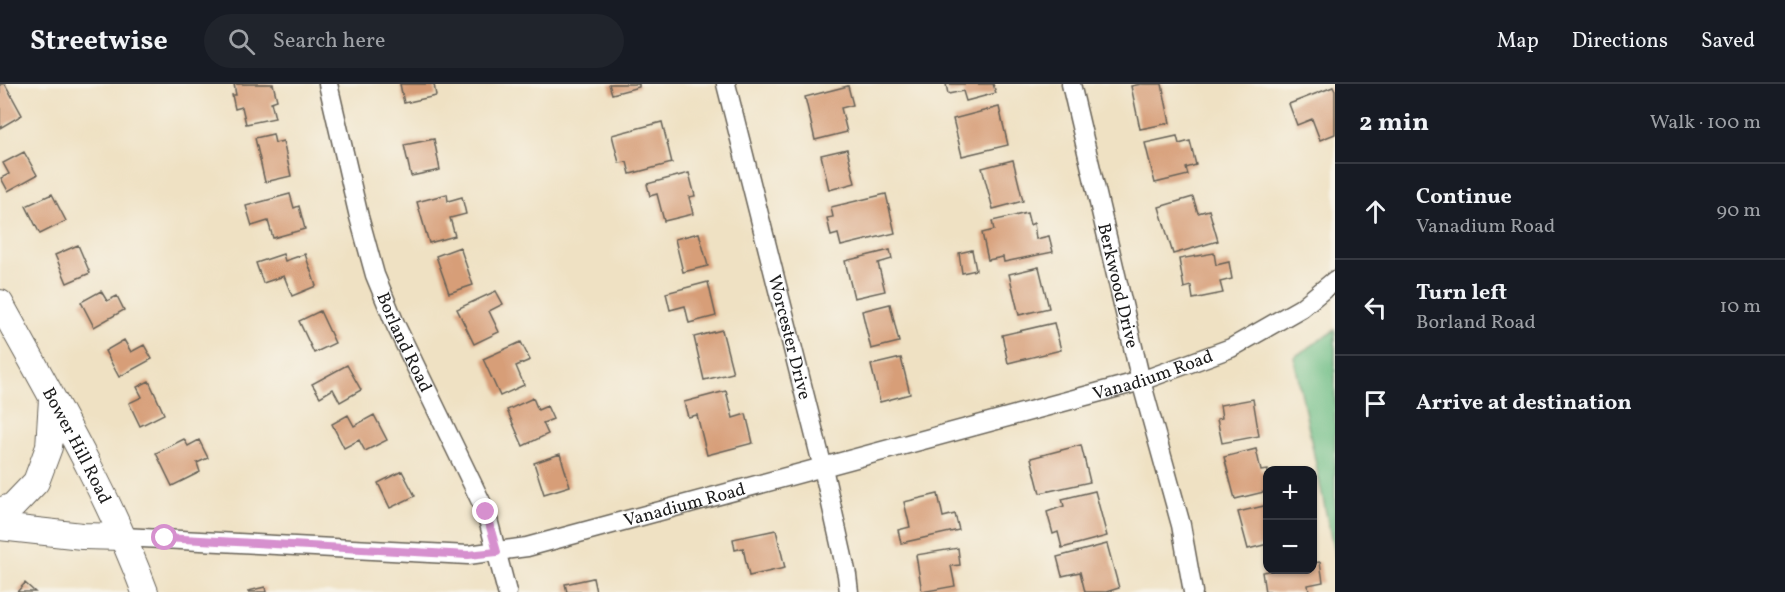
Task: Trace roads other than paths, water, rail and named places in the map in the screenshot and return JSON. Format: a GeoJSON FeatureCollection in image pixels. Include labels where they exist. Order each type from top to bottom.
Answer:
{"type":"FeatureCollection","features":[{"type":"Feature","properties":{"kind":"main road","name":"Bower Hill Road"},"geometry":{"type":"LineString","coordinates":[[0,303],[123,537],[146,592]]}},
{"type":"Feature","properties":{"kind":"main road"},"geometry":{"type":"LineString","coordinates":[[0,511],[14,506],[36,482],[49,447],[52,399]]}},
{"type":"Feature","properties":{"kind":"main road","name":"Vanadium Road"},"geometry":{"type":"LineString","coordinates":[[0,527],[82,536],[123,537]]}},
{"type":"Feature","properties":{"kind":"street","name":"Borland Road"},"geometry":{"type":"LineString","coordinates":[[328,84],[375,275],[396,326],[486,512],[507,592]]}},
{"type":"Feature","properties":{"kind":"street","name":"Worcester Drive"},"geometry":{"type":"LineString","coordinates":[[726,84],[823,468],[849,592]]}},
{"type":"Feature","properties":{"kind":"street","name":"Berkwood Drive"},"geometry":{"type":"LineString","coordinates":[[1071,84],[1141,381],[1181,525],[1193,592]]}},
{"type":"Feature","properties":{"kind":"street","name":"Vanadium Road"},"geometry":{"type":"LineString","coordinates":[[123,537],[468,555],[527,548],[1141,381],[1231,348],[1301,308],[1335,280]]}}]}
